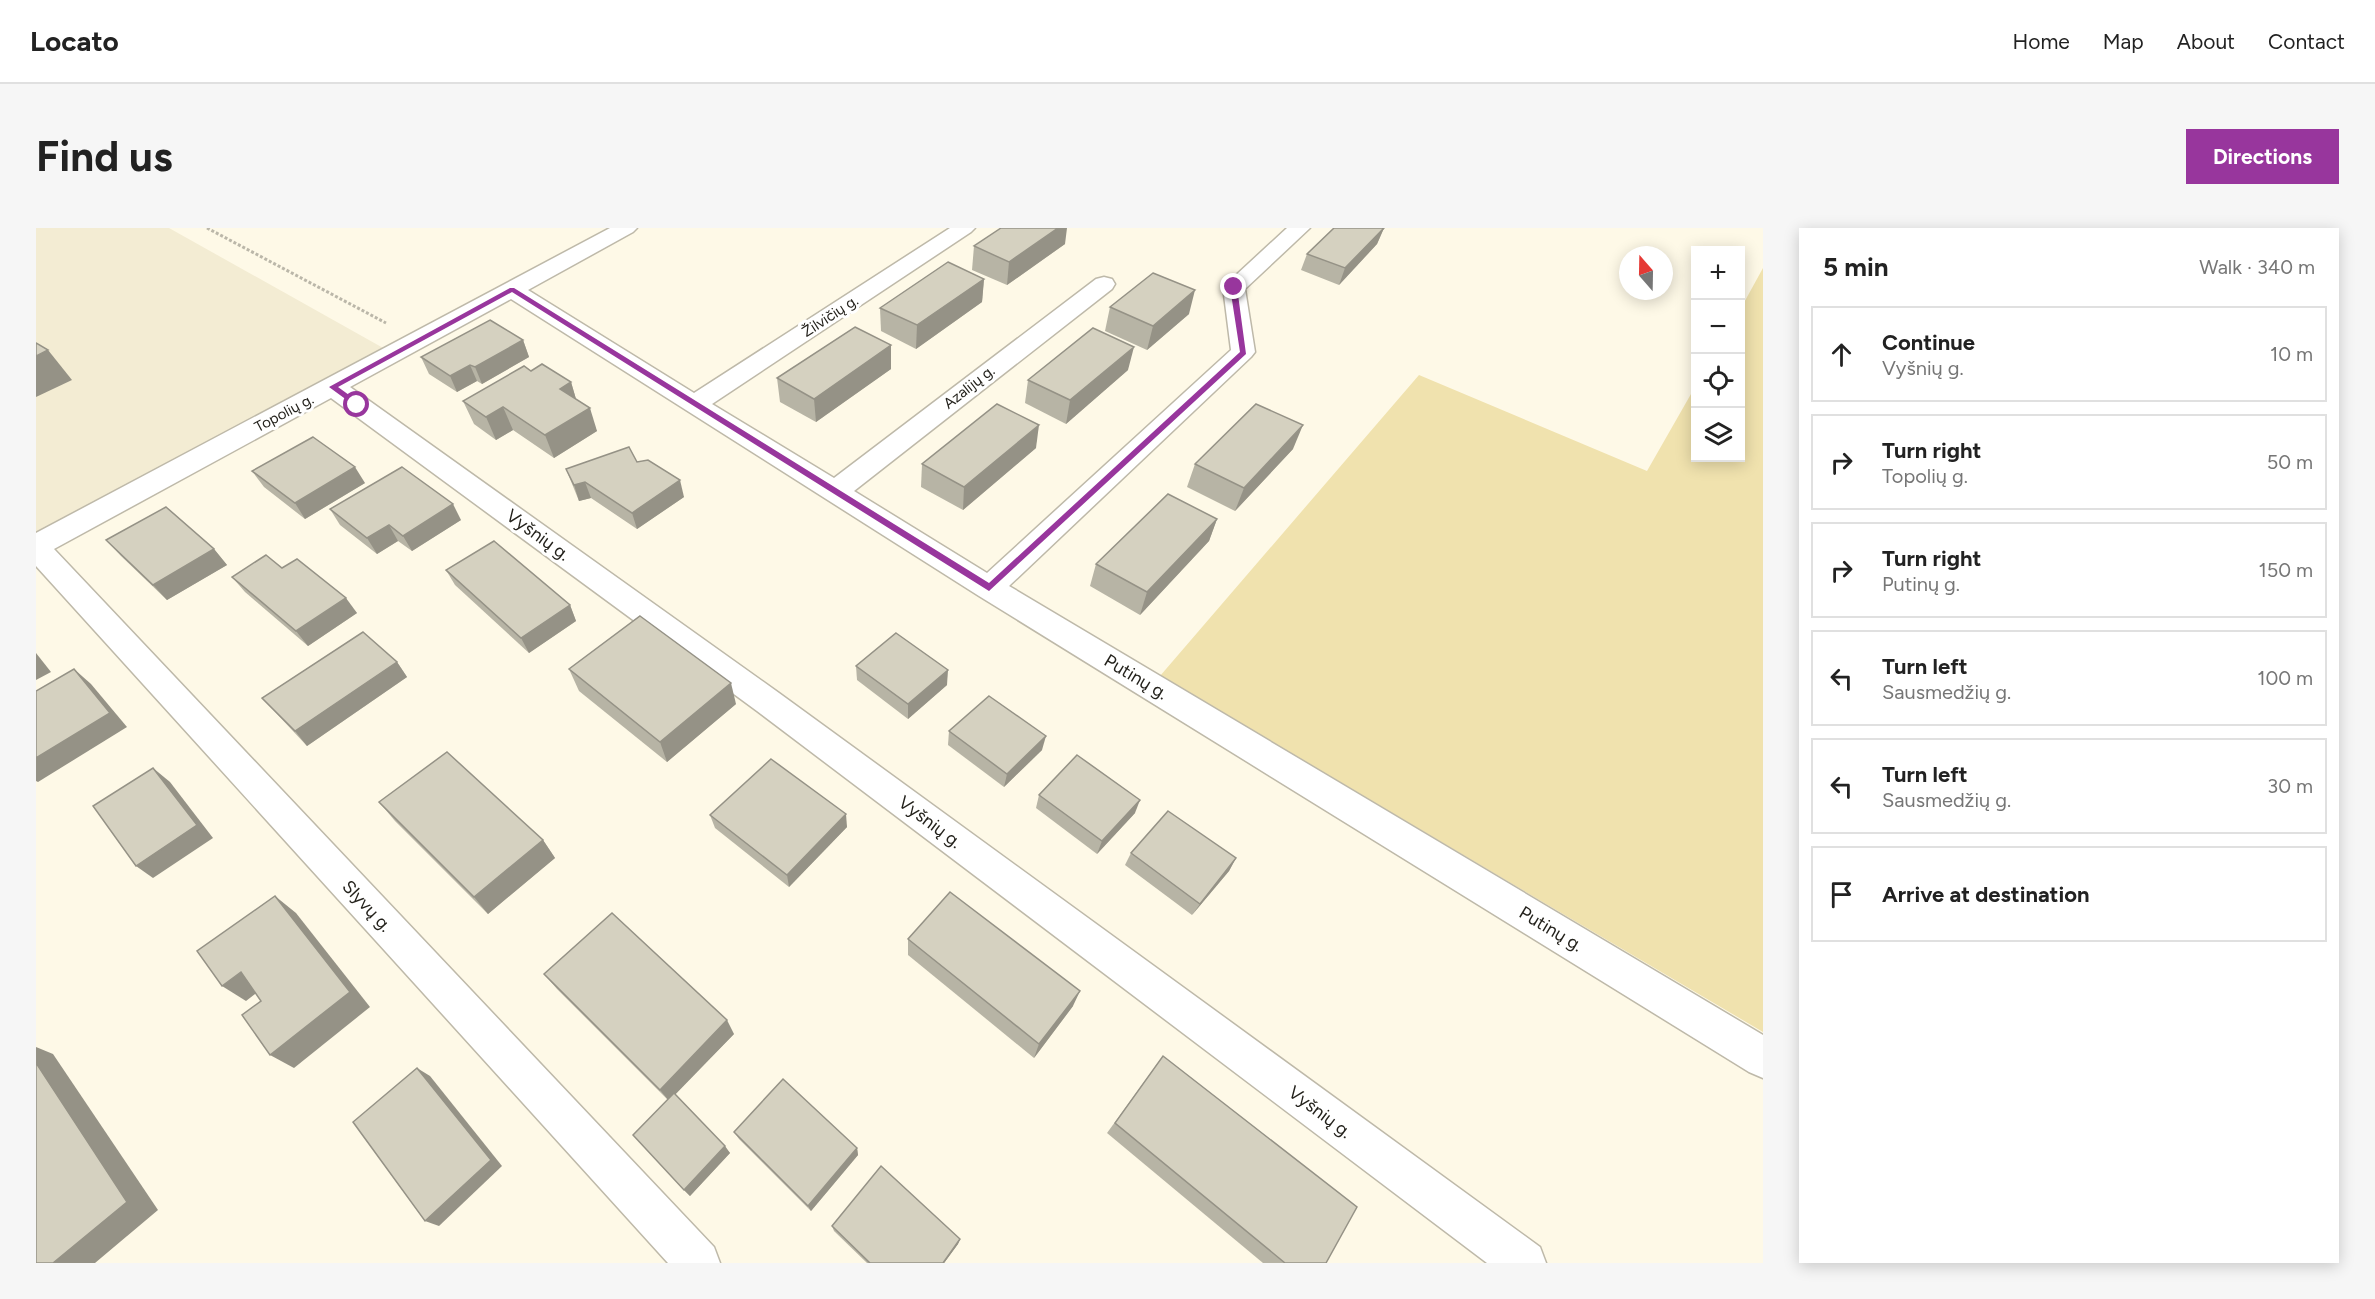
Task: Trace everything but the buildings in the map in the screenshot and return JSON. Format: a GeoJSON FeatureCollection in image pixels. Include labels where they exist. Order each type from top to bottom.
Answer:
{"type":"FeatureCollection","features":[{"type":"Feature","properties":{"kind":"street","name":"Topolių g."},"geometry":{"type":"LineString","coordinates":[[36,547],[626,228]]}},
{"type":"Feature","properties":{"kind":"street","name":"Žilvičių g."},"geometry":{"type":"LineString","coordinates":[[694,404],[964,228]]}},
{"type":"Feature","properties":{"kind":"street"},"geometry":{"type":"LineString","coordinates":[[989,588],[1243,352],[1234,287],[1299,228]]}},
{"type":"Feature","properties":{"kind":"street","name":"Azalijų g."},"geometry":{"type":"LineString","coordinates":[[835,491],[1104,284]]}},
{"type":"Feature","properties":{"kind":"street","name":"Putinų g."},"geometry":{"type":"LineString","coordinates":[[512,290],[989,588],[1763,1058]]}},
{"type":"Feature","properties":{"kind":"street","name":"Vyšnių g."},"geometry":{"type":"LineString","coordinates":[[333,387],[768,702],[1524,1263]]}},
{"type":"Feature","properties":{"kind":"street","name":"Slyvų g."},"geometry":{"type":"LineString","coordinates":[[36,547],[698,1263]]}},
{"type":"Feature","properties":{"kind":"path"},"geometry":{"type":"LineString","coordinates":[[207,228],[419,340]]}},
{"type":"Feature","properties":{"kind":"shaded area"},"geometry":{"type":"Polygon","coordinates":[[[36,228],[169,228],[385,349],[36,535],[36,228]]]}},
{"type":"Feature","properties":{"kind":"shaded area"},"geometry":{"type":"Polygon","coordinates":[[[1763,268],[1763,1032],[1160,676],[1419,375],[1647,471],[1691,394],[1691,462],[1745,462],[1745,301],[1763,268]]]}},
{"type":"Feature","properties":{"kind":"route"},"geometry":{"type":"LineString","coordinates":[[357,405],[333,387],[512,290],[989,588],[1243,352],[1234,287]]}}]}
